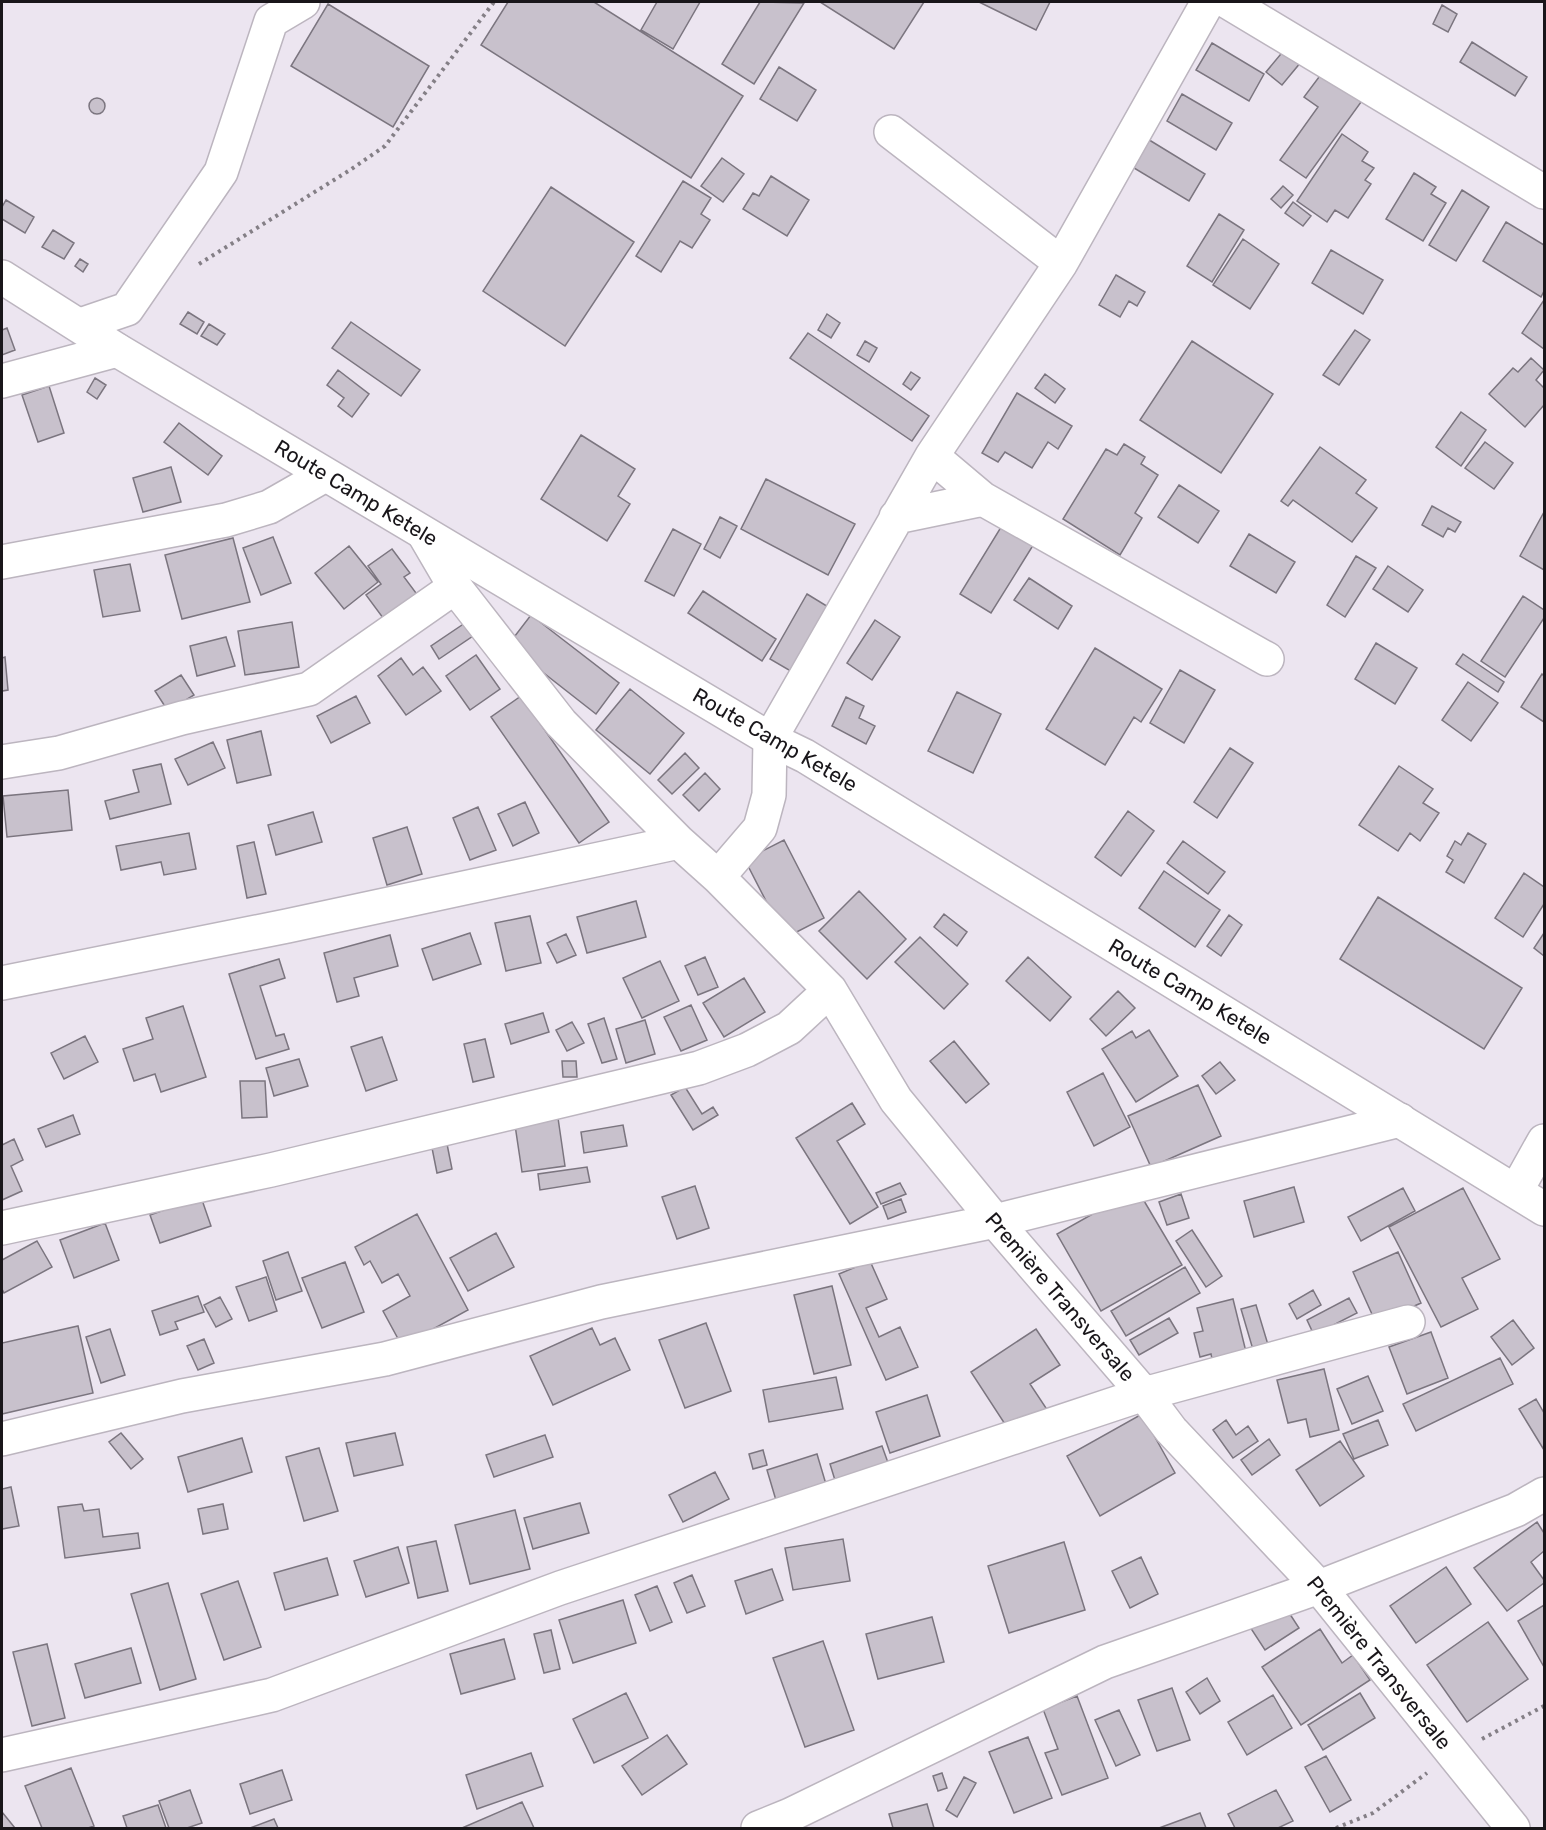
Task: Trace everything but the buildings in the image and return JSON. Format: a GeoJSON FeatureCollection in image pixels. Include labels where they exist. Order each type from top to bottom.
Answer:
{"type":"FeatureCollection","features":[{"type":"Feature","properties":{"kind":"street"},"geometry":{"type":"LineString","coordinates":[[80,326],[127,309],[221,172],[271,21],[303,2]]}},
{"type":"Feature","properties":{"kind":"street"},"geometry":{"type":"LineString","coordinates":[[718,877],[760,828],[769,795],[770,739],[932,456],[1060,263],[1208,2]]}},
{"type":"Feature","properties":{"kind":"street"},"geometry":{"type":"LineString","coordinates":[[1228,2],[1545,192]]}},
{"type":"Feature","properties":{"kind":"street"},"geometry":{"type":"LineString","coordinates":[[891,132],[1060,263]]}},
{"type":"Feature","properties":{"kind":"street","name":"Route Camp Ketele"},"geometry":{"type":"LineString","coordinates":[[2,277],[117,351],[770,739],[805,756],[1545,1209]]}},
{"type":"Feature","properties":{"kind":"street"},"geometry":{"type":"LineString","coordinates":[[2,381],[117,351]]}},
{"type":"Feature","properties":{"kind":"street"},"geometry":{"type":"LineString","coordinates":[[932,456],[983,499],[1267,659]]}},
{"type":"Feature","properties":{"kind":"street"},"geometry":{"type":"LineString","coordinates":[[2,562],[226,520],[269,507],[325,475]]}},
{"type":"Feature","properties":{"kind":"street"},"geometry":{"type":"LineString","coordinates":[[896,517],[983,499]]}},
{"type":"Feature","properties":{"kind":"street","name":"Première Transversale"},"geometry":{"type":"LineString","coordinates":[[424,534],[455,586],[561,723],[830,990],[896,1100],[995,1221],[1144,1394],[1171,1430],[1319,1587],[1513,1828]]}},
{"type":"Feature","properties":{"kind":"street"},"geometry":{"type":"LineString","coordinates":[[2,762],[59,753],[182,718],[309,689],[455,586]]}},
{"type":"Feature","properties":{"kind":"street"},"geometry":{"type":"LineString","coordinates":[[2,983],[287,926],[679,842]]}},
{"type":"Feature","properties":{"kind":"street"},"geometry":{"type":"LineString","coordinates":[[2,1228],[271,1170],[699,1068],[747,1050],[789,1028],[830,990]]}},
{"type":"Feature","properties":{"kind":"street"},"geometry":{"type":"LineString","coordinates":[[2,1439],[182,1396],[385,1359],[601,1302],[995,1221],[1400,1120]]}},
{"type":"Feature","properties":{"kind":"street"},"geometry":{"type":"LineString","coordinates":[[1516,1191],[1545,1141]]}},
{"type":"Feature","properties":{"kind":"street"},"geometry":{"type":"LineString","coordinates":[[2,1755],[272,1695],[560,1588],[1144,1394],[1407,1322]]}},
{"type":"Feature","properties":{"kind":"street"},"geometry":{"type":"LineString","coordinates":[[758,1828],[790,1815],[1105,1662],[1319,1587],[1516,1510],[1545,1494]]}},
{"type":"Feature","properties":{"kind":"path"},"geometry":{"type":"LineString","coordinates":[[198,265],[385,146],[494,2]]}}]}
